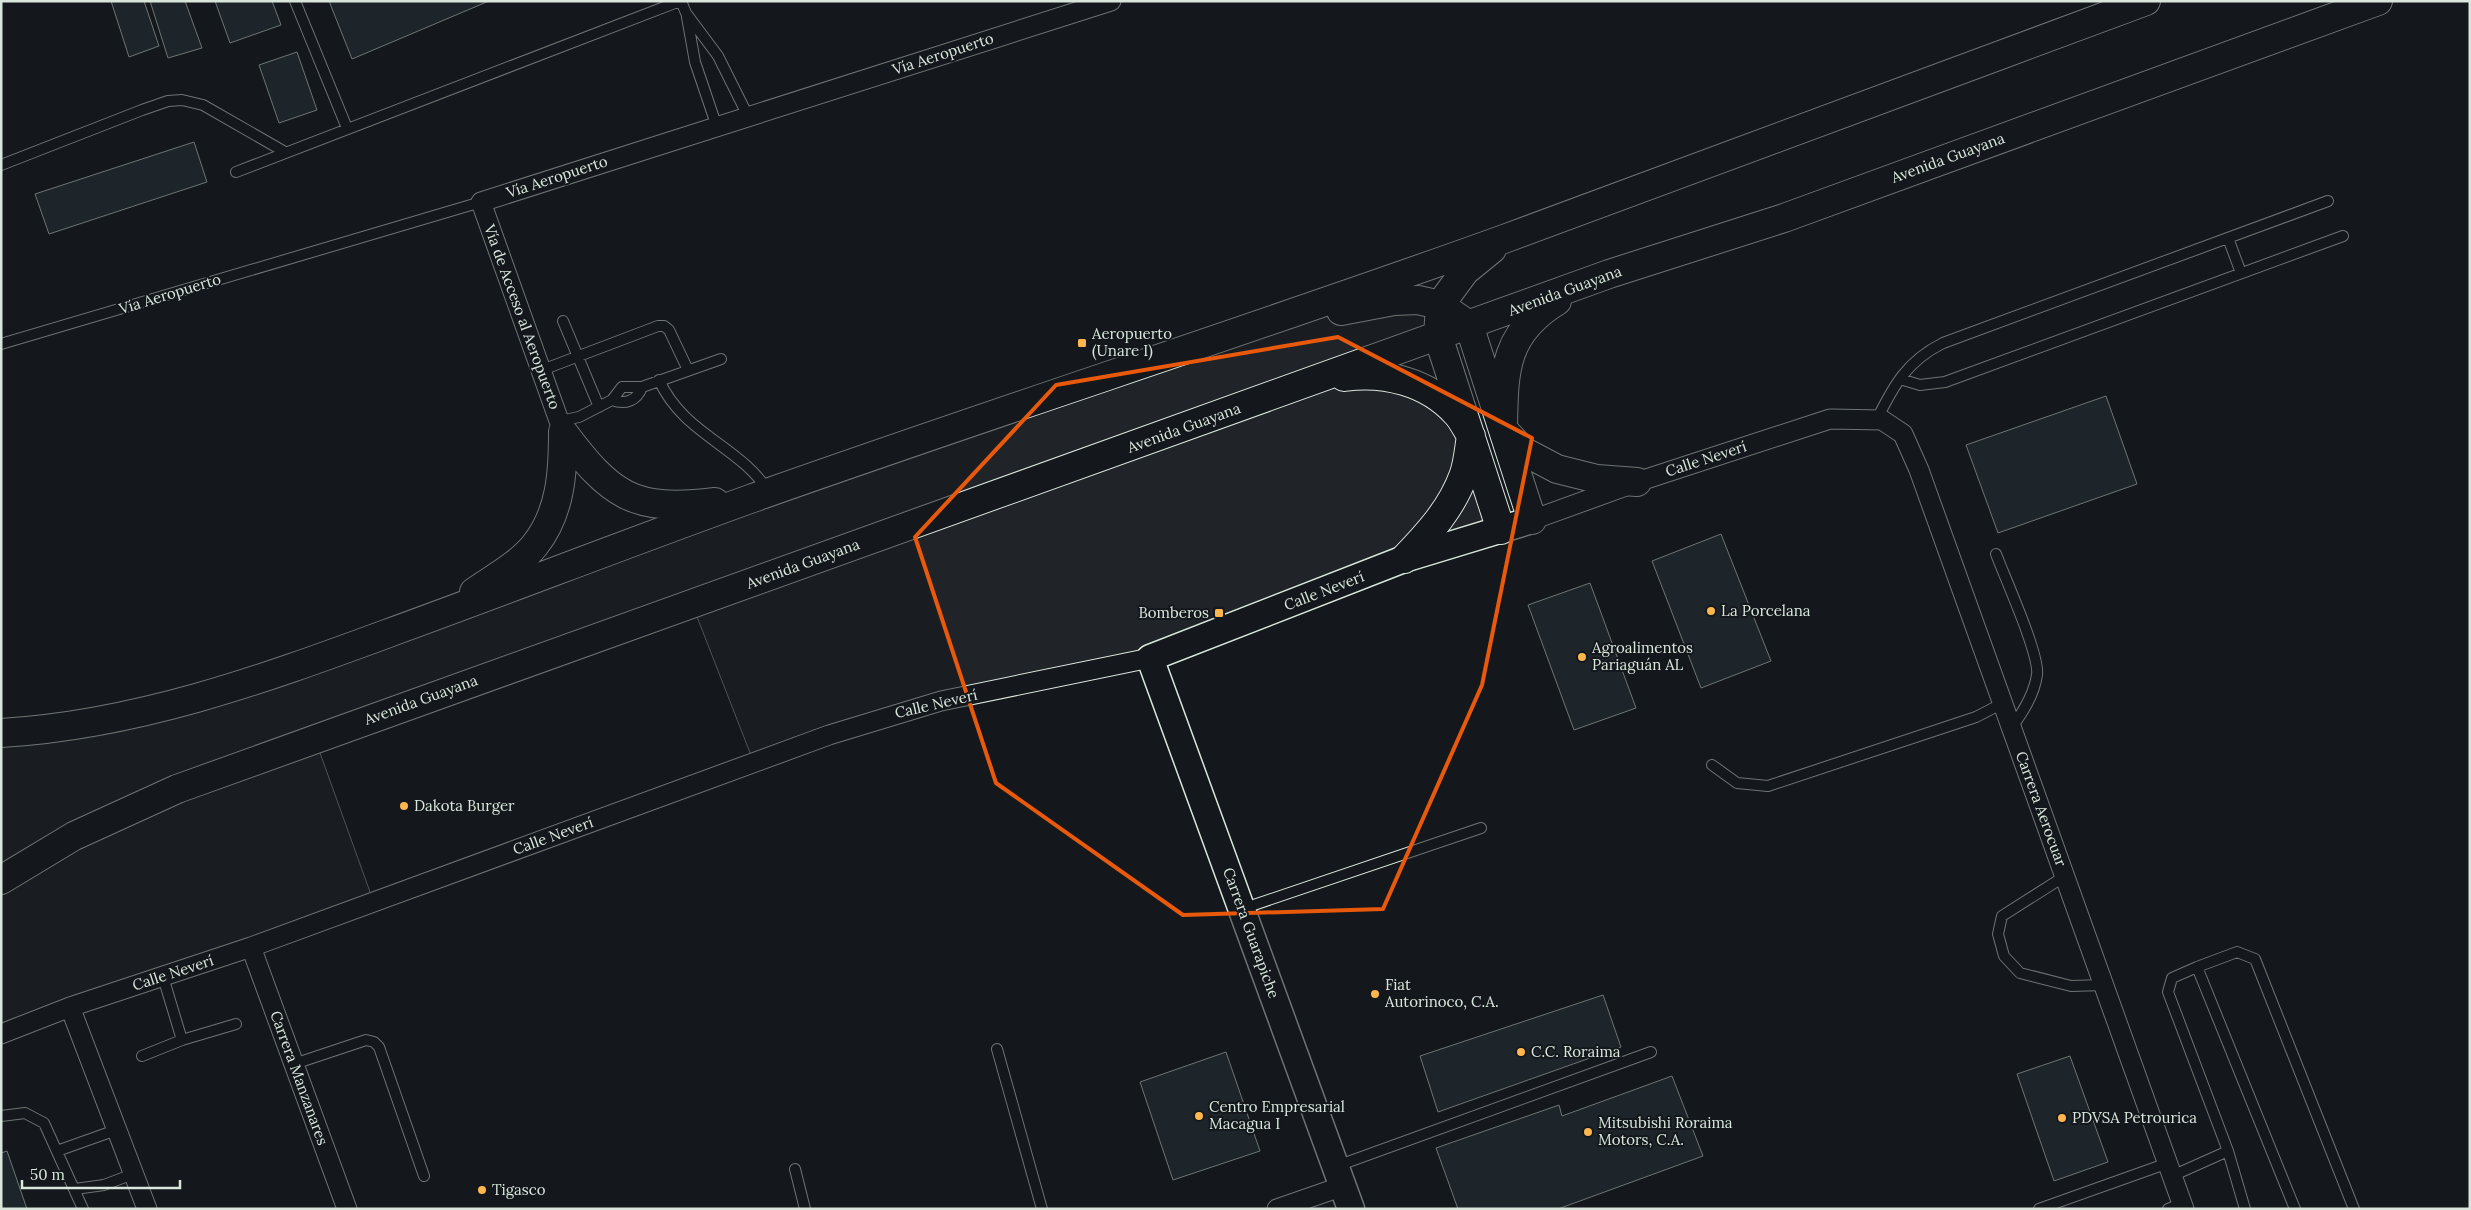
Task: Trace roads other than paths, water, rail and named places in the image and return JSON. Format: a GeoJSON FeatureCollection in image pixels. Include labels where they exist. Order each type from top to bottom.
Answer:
{"type":"FeatureCollection","features":[{"type":"Feature","properties":{"kind":"main road"},"geometry":{"type":"LineString","coordinates":[[1,733],[89,724],[211,695],[446,612],[760,496],[1234,334],[1504,239],[2146,1]]}},
{"type":"Feature","properties":{"kind":"main road","name":"Avenida Guayana"},"geometry":{"type":"LineString","coordinates":[[1,880],[74,836],[177,789],[1609,274],[1784,218],[2378,1]]}},
{"type":"Feature","properties":{"kind":"main road"},"geometry":{"type":"LineString","coordinates":[[1501,530],[1438,336],[1440,305],[1465,271],[1504,239]]}},
{"type":"Feature","properties":{"kind":"main road"},"geometry":{"type":"LineString","coordinates":[[1609,274],[1555,302],[1536,315],[1521,330],[1509,353],[1504,380],[1503,429],[1523,451],[1557,469],[1596,479],[1637,482]]}},
{"type":"Feature","properties":{"kind":"main road"},"geometry":{"type":"LineString","coordinates":[[1234,334],[1394,301],[1418,300],[1440,305],[1469,325],[1532,520]]}},
{"type":"Feature","properties":{"kind":"main road"},"geometry":{"type":"LineString","coordinates":[[1305,383],[1373,375],[1398,379],[1439,397],[1457,414],[1471,436],[1464,474],[1451,502],[1437,525],[1404,559]]}},
{"type":"Feature","properties":{"kind":"main road"},"geometry":{"type":"LineString","coordinates":[[561,427],[597,476],[622,493],[648,503],[680,506],[760,496]]}},
{"type":"Feature","properties":{"kind":"main road"},"geometry":{"type":"LineString","coordinates":[[446,612],[534,546],[550,523],[558,498],[563,470],[561,427]]}},
{"type":"Feature","properties":{"kind":"street","name":"Vía Aeropuerto"},"geometry":{"type":"LineString","coordinates":[[481,202],[1111,1]]}},
{"type":"Feature","properties":{"kind":"street","name":"Vía de Acceso al Aeropuerto"},"geometry":{"type":"LineString","coordinates":[[481,202],[561,427]]}},
{"type":"Feature","properties":{"kind":"street","name":"Calle Neverí"},"geometry":{"type":"LineString","coordinates":[[1,1034],[70,1007],[251,947],[829,735],[886,716],[940,701],[1150,658],[1404,559],[1532,520],[1637,482],[1830,419],[1879,419]]}},
{"type":"Feature","properties":{"kind":"street","name":"Carrera Aerocuar"},"geometry":{"type":"LineString","coordinates":[[1879,419],[1903,434],[1919,470],[2170,1170],[2178,1207]]}},
{"type":"Feature","properties":{"kind":"street","name":"Carrera Guarapiche"},"geometry":{"type":"LineString","coordinates":[[1150,658],[1343,1187]]}},
{"type":"Feature","properties":{"kind":"street","name":"Carrera Manzanares"},"geometry":{"type":"LineString","coordinates":[[251,947],[347,1209]]}},
{"type":"Feature","properties":{"kind":"street"},"geometry":{"type":"LineString","coordinates":[[70,1007],[147,1209]]}},
{"type":"Feature","properties":{"kind":"street"},"geometry":{"type":"LineString","coordinates":[[1277,1209],[1343,1187]]}},
{"type":"Feature","properties":{"kind":"lane"},"geometry":{"type":"LineString","coordinates":[[295,1],[347,128]]}},
{"type":"Feature","properties":{"kind":"lane"},"geometry":{"type":"LineString","coordinates":[[236,172],[680,1],[686,13],[718,56],[748,116]]}},
{"type":"Feature","properties":{"kind":"lane"},"geometry":{"type":"LineString","coordinates":[[686,13],[695,62],[717,126]]}},
{"type":"Feature","properties":{"kind":"lane"},"geometry":{"type":"LineString","coordinates":[[1,166],[142,110],[182,100],[203,105],[285,152]]}},
{"type":"Feature","properties":{"kind":"lane"},"geometry":{"type":"LineString","coordinates":[[1879,419],[1900,379],[1921,355],[1943,343],[2328,201]]}},
{"type":"Feature","properties":{"kind":"lane","name":"Vía Aeropuerto"},"geometry":{"type":"LineString","coordinates":[[1,344],[481,202]]}},
{"type":"Feature","properties":{"kind":"lane"},"geometry":{"type":"LineString","coordinates":[[1900,379],[1920,385],[1945,382],[2343,236]]}},
{"type":"Feature","properties":{"kind":"lane"},"geometry":{"type":"LineString","coordinates":[[2228,238],[2241,273]]}},
{"type":"Feature","properties":{"kind":"lane"},"geometry":{"type":"LineString","coordinates":[[563,321],[599,407]]}},
{"type":"Feature","properties":{"kind":"lane"},"geometry":{"type":"LineString","coordinates":[[542,370],[658,326],[664,326],[669,330],[688,370]]}},
{"type":"Feature","properties":{"kind":"lane"},"geometry":{"type":"LineString","coordinates":[[561,427],[612,400],[622,386],[642,386],[721,359]]}},
{"type":"Feature","properties":{"kind":"lane"},"geometry":{"type":"LineString","coordinates":[[659,380],[680,414],[740,459],[761,479],[760,496]]}},
{"type":"Feature","properties":{"kind":"lane"},"geometry":{"type":"LineString","coordinates":[[612,400],[620,403],[631,400],[639,394],[642,386]]}},
{"type":"Feature","properties":{"kind":"lane"},"geometry":{"type":"LineString","coordinates":[[1996,554],[2034,651],[2038,674],[2027,707],[2012,727]]}},
{"type":"Feature","properties":{"kind":"lane"},"geometry":{"type":"LineString","coordinates":[[1712,764],[1737,783],[1768,786],[1976,717],[2003,703]]}},
{"type":"Feature","properties":{"kind":"lane"},"geometry":{"type":"LineString","coordinates":[[1242,909],[1481,828]]}},
{"type":"Feature","properties":{"kind":"lane"},"geometry":{"type":"LineString","coordinates":[[2065,876],[2002,916],[1998,934],[2004,956],[2020,973],[2071,986],[2104,985]]}},
{"type":"Feature","properties":{"kind":"lane"},"geometry":{"type":"LineString","coordinates":[[2246,1209],[2228,1151],[2168,992],[2172,978],[2237,952],[2255,959],[2354,1209]]}},
{"type":"Feature","properties":{"kind":"lane"},"geometry":{"type":"LineString","coordinates":[[2197,967],[2295,1209]]}},
{"type":"Feature","properties":{"kind":"lane"},"geometry":{"type":"LineString","coordinates":[[162,976],[175,1023],[182,1040]]}},
{"type":"Feature","properties":{"kind":"lane"},"geometry":{"type":"LineString","coordinates":[[142,1056],[182,1040],[236,1024]]}},
{"type":"Feature","properties":{"kind":"lane"},"geometry":{"type":"LineString","coordinates":[[294,1064],[366,1040],[374,1042],[379,1047],[424,1176]]}},
{"type":"Feature","properties":{"kind":"lane"},"geometry":{"type":"LineString","coordinates":[[997,1049],[1042,1209]]}},
{"type":"Feature","properties":{"kind":"lane"},"geometry":{"type":"LineString","coordinates":[[1343,1187],[1651,1052]]}},
{"type":"Feature","properties":{"kind":"lane"},"geometry":{"type":"LineString","coordinates":[[1,1116],[24,1113],[44,1123],[83,1209]]}},
{"type":"Feature","properties":{"kind":"lane"},"geometry":{"type":"LineString","coordinates":[[57,1151],[116,1130]]}},
{"type":"Feature","properties":{"kind":"lane"},"geometry":{"type":"LineString","coordinates":[[2039,1209],[2228,1151]]}},
{"type":"Feature","properties":{"kind":"lane"},"geometry":{"type":"LineString","coordinates":[[795,1169],[805,1209]]}},
{"type":"Feature","properties":{"kind":"lane"},"geometry":{"type":"LineString","coordinates":[[75,1189],[104,1185],[133,1174]]}},
{"type":"Feature","properties":{"kind":"place","name":"Aeropuerto (Unare I)"},"geometry":{"type":"Point","coordinates":[1082,343]}},
{"type":"Feature","properties":{"kind":"place","name":"La Porcelana"},"geometry":{"type":"Point","coordinates":[1711,611]}},
{"type":"Feature","properties":{"kind":"place","name":"Bomberos"},"geometry":{"type":"Point","coordinates":[1219,613]}},
{"type":"Feature","properties":{"kind":"place","name":"Agroalimentos Pariaguán AL"},"geometry":{"type":"Point","coordinates":[1582,657]}},
{"type":"Feature","properties":{"kind":"place","name":"Dakota Burger"},"geometry":{"type":"Point","coordinates":[404,806]}},
{"type":"Feature","properties":{"kind":"place","name":"Fiat Autorinoco, C.A."},"geometry":{"type":"Point","coordinates":[1375,994]}},
{"type":"Feature","properties":{"kind":"place","name":"C.C. Roraima"},"geometry":{"type":"Point","coordinates":[1521,1052]}},
{"type":"Feature","properties":{"kind":"place","name":"Centro Empresarial Macagua I"},"geometry":{"type":"Point","coordinates":[1199,1116]}},
{"type":"Feature","properties":{"kind":"place","name":"PDVSA Petrourica"},"geometry":{"type":"Point","coordinates":[2062,1118]}},
{"type":"Feature","properties":{"kind":"place","name":"Mitsubishi Roraima Motors, C.A."},"geometry":{"type":"Point","coordinates":[1588,1132]}},
{"type":"Feature","properties":{"kind":"place","name":"Tigasco"},"geometry":{"type":"Point","coordinates":[482,1190]}}]}
